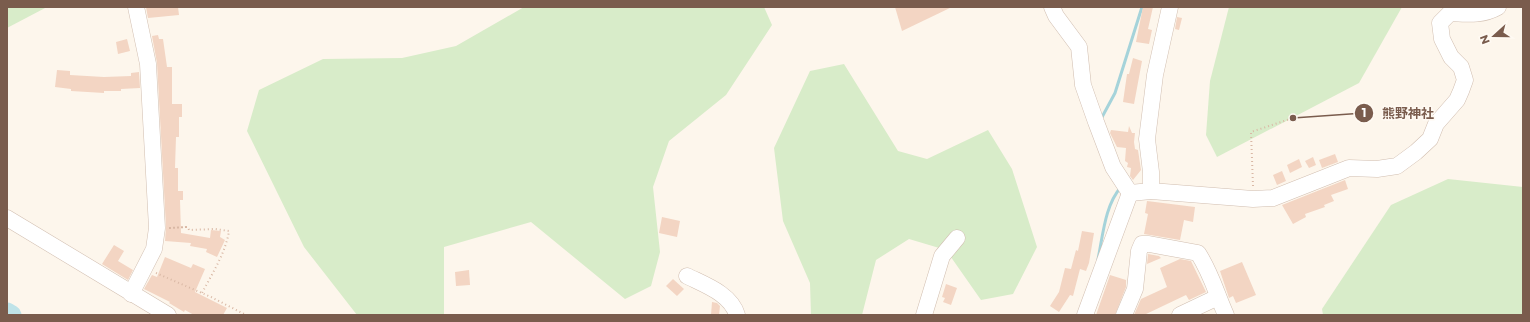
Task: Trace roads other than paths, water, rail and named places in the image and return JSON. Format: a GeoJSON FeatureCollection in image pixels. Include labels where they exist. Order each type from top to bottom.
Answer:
{"type":"FeatureCollection","features":[{"type":"Feature","properties":{"kind":"street"},"geometry":{"type":"LineString","coordinates":[[131,294],[146,269],[154,249],[157,228],[148,64],[136,7]]}},
{"type":"Feature","properties":{"kind":"street"},"geometry":{"type":"LineString","coordinates":[[1052,7],[1056,16],[1079,47],[1083,85],[1113,167],[1130,193]]}},
{"type":"Feature","properties":{"kind":"street"},"geometry":{"type":"LineString","coordinates":[[1151,191],[1151,172],[1147,139],[1155,75],[1170,7]]}},
{"type":"Feature","properties":{"kind":"street"},"geometry":{"type":"LineString","coordinates":[[1130,193],[1151,191],[1253,199],[1273,198],[1349,168],[1377,169],[1397,166],[1430,139],[1436,124],[1458,100],[1464,80],[1462,67],[1451,57],[1442,39],[1440,23],[1450,13],[1477,15],[1498,7]]}},
{"type":"Feature","properties":{"kind":"street"},"geometry":{"type":"LineString","coordinates":[[1085,315],[1130,193]]}},
{"type":"Feature","properties":{"kind":"street"},"geometry":{"type":"LineString","coordinates":[[7,218],[168,315]]}},
{"type":"Feature","properties":{"kind":"street"},"geometry":{"type":"LineString","coordinates":[[924,315],[942,256],[957,238]]}},
{"type":"Feature","properties":{"kind":"street"},"geometry":{"type":"LineString","coordinates":[[1124,315],[1135,289],[1138,257],[1142,244],[1198,253],[1214,280],[1218,297],[1226,315]]}},
{"type":"Feature","properties":{"kind":"street"},"geometry":{"type":"LineString","coordinates":[[687,276],[722,294],[735,308],[737,315]]}},
{"type":"Feature","properties":{"kind":"street"},"geometry":{"type":"LineString","coordinates":[[1180,315],[1218,297]]}},
{"type":"Feature","properties":{"kind":"waterway"},"geometry":{"type":"LineString","coordinates":[[1101,119],[1115,93],[1142,7]]}},
{"type":"Feature","properties":{"kind":"waterway"},"geometry":{"type":"LineString","coordinates":[[1098,259],[1108,211],[1111,202],[1121,187]]}},
{"type":"Feature","properties":{"kind":"waterway"},"geometry":{"type":"LineString","coordinates":[[7,312],[12,315]]}},
{"type":"Feature","properties":{"kind":"place","name":"熊野神社"},"geometry":{"type":"Point","coordinates":[1293,118]}}]}
